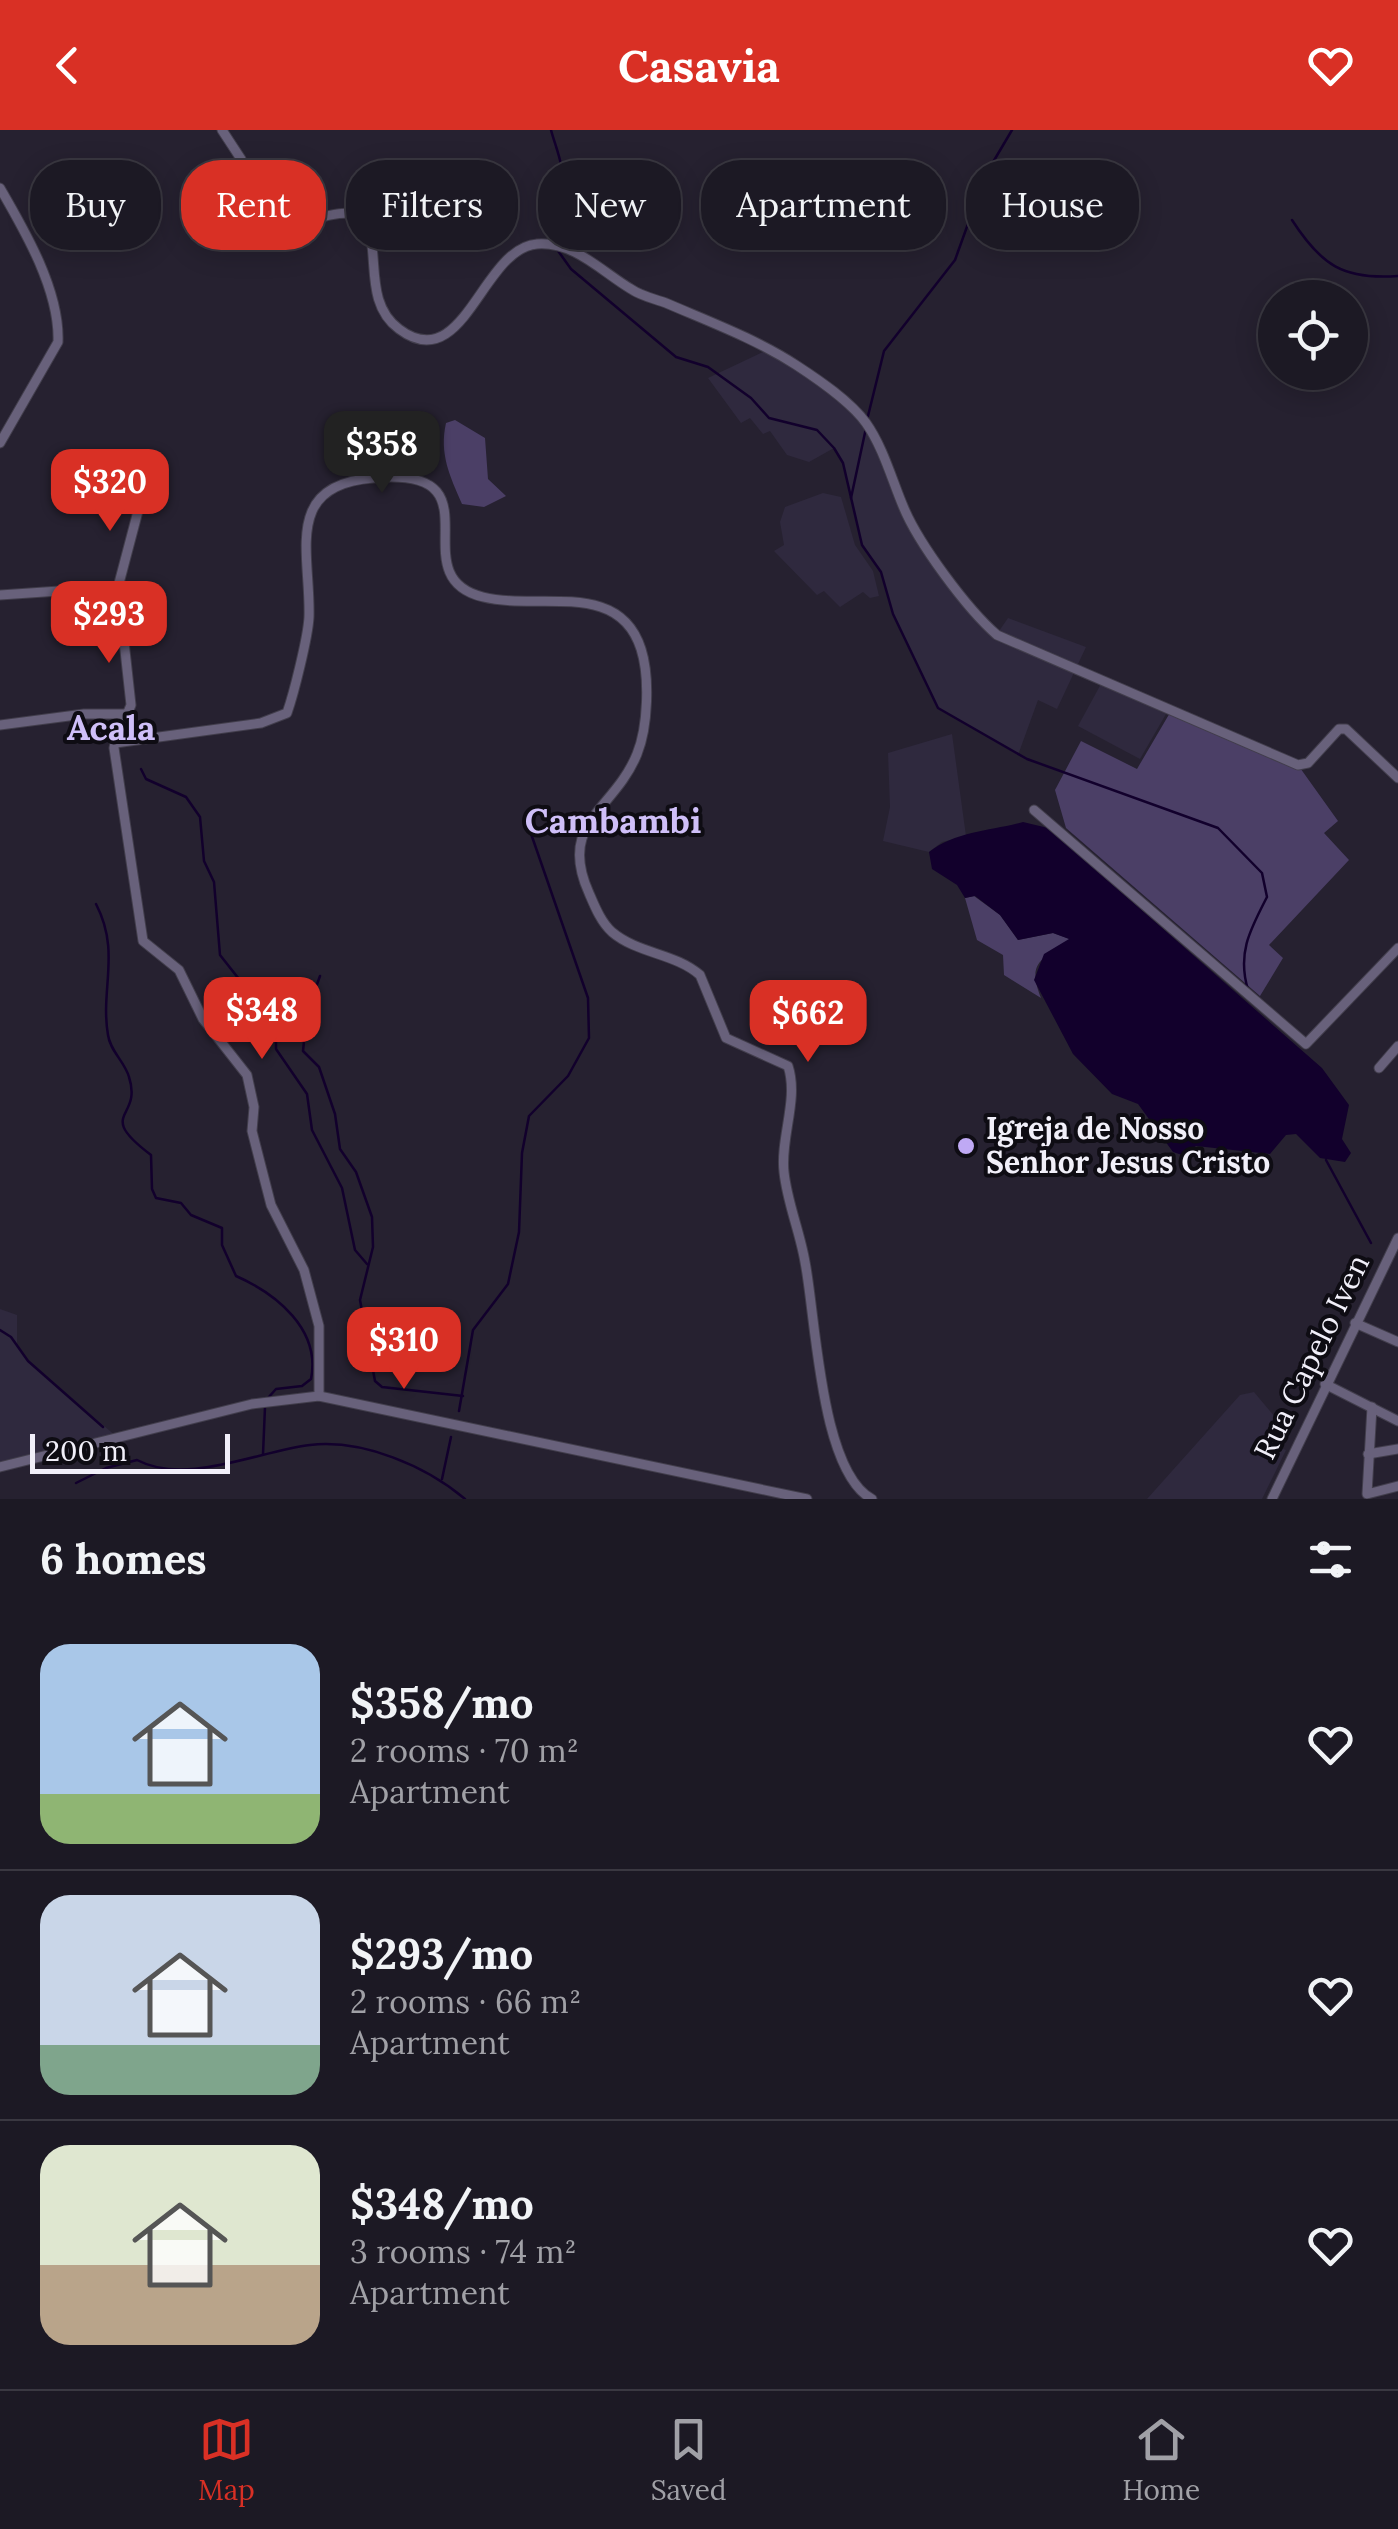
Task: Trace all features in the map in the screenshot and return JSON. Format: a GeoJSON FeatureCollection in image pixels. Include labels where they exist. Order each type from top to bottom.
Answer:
{"type":"FeatureCollection","features":[{"type":"Feature","properties":{"kind":"street"},"geometry":{"type":"LineString","coordinates":[[222,130],[242,159],[243,202],[261,221],[289,225],[348,214],[362,217],[382,307],[402,332],[414,338],[433,338],[458,325],[516,249],[538,244],[573,252],[634,291],[748,336],[798,366],[855,409],[870,430],[914,528],[966,604],[997,635],[1298,766],[1308,763],[1342,728],[1398,778]]}},
{"type":"Feature","properties":{"kind":"street"},"geometry":{"type":"LineString","coordinates":[[0,188],[36,258],[59,330],[58,342],[0,443]]}},
{"type":"Feature","properties":{"kind":"street"},"geometry":{"type":"LineString","coordinates":[[115,743],[261,723],[288,713],[308,619],[307,524],[322,494],[343,482],[408,475],[433,486],[446,504],[445,554],[464,590],[505,601],[592,601],[614,609],[642,651],[642,731],[632,764],[582,833],[578,854],[583,878],[611,932],[700,976],[726,1038],[788,1066],[784,1171],[806,1265],[819,1371],[849,1480],[872,1499]]}},
{"type":"Feature","properties":{"kind":"street"},"geometry":{"type":"LineString","coordinates":[[142,496],[118,587],[128,642],[129,714],[115,743],[144,941],[179,970],[203,1019],[247,1074],[254,1107],[252,1131],[270,1205],[304,1270],[319,1326],[320,1396]]}},
{"type":"Feature","properties":{"kind":"street"},"geometry":{"type":"LineString","coordinates":[[0,595],[118,587]]}},
{"type":"Feature","properties":{"kind":"street"},"geometry":{"type":"LineString","coordinates":[[0,726],[84,714],[129,714]]}},
{"type":"Feature","properties":{"kind":"street"},"geometry":{"type":"LineString","coordinates":[[1034,810],[1306,1044],[1398,948]]}},
{"type":"Feature","properties":{"kind":"street"},"geometry":{"type":"LineString","coordinates":[[1379,1068],[1398,1046]]}},
{"type":"Feature","properties":{"kind":"street","name":"Rua Capelo Iven"},"geometry":{"type":"LineString","coordinates":[[1272,1499],[1398,1238]]}},
{"type":"Feature","properties":{"kind":"street"},"geometry":{"type":"LineString","coordinates":[[1355,1323],[1398,1342]]}},
{"type":"Feature","properties":{"kind":"street"},"geometry":{"type":"LineString","coordinates":[[1325,1384],[1398,1421]]}},
{"type":"Feature","properties":{"kind":"street"},"geometry":{"type":"LineString","coordinates":[[0,1467],[252,1404],[320,1396],[808,1499]]}},
{"type":"Feature","properties":{"kind":"street"},"geometry":{"type":"LineString","coordinates":[[1366,1494],[1372,1407]]}},
{"type":"Feature","properties":{"kind":"street"},"geometry":{"type":"LineString","coordinates":[[1368,1454],[1398,1448]]}},
{"type":"Feature","properties":{"kind":"street"},"geometry":{"type":"LineString","coordinates":[[1352,1499],[1398,1486]]}},
{"type":"Feature","properties":{"kind":"shaded area"},"geometry":{"type":"Polygon","coordinates":[[[769,349],[798,365],[867,423],[904,509],[952,580],[997,634],[1008,618],[1086,647],[1057,709],[1038,700],[1018,755],[938,708],[893,614],[881,572],[862,545],[843,463],[834,448],[809,462],[787,455],[770,431],[763,434],[750,418],[741,423],[708,378],[769,349]]]}},
{"type":"Feature","properties":{"kind":"shaded area"},"geometry":{"type":"Polygon","coordinates":[[[455,420],[485,438],[488,479],[506,496],[484,507],[462,504],[450,474],[444,434],[446,423],[455,420]]]}},
{"type":"Feature","properties":{"kind":"shaded area"},"geometry":{"type":"Polygon","coordinates":[[[823,493],[841,497],[855,545],[873,571],[879,596],[870,598],[863,592],[840,607],[824,591],[817,595],[774,551],[784,545],[780,522],[785,507],[823,493]]]}},
{"type":"Feature","properties":{"kind":"shaded area"},"geometry":{"type":"Polygon","coordinates":[[[1101,684],[1166,714],[1140,759],[1078,726],[1101,684]]]}},
{"type":"Feature","properties":{"kind":"shaded area"},"geometry":{"type":"Polygon","coordinates":[[[1171,711],[1298,765],[1338,821],[1324,833],[1349,860],[1269,945],[1283,958],[1260,996],[1066,828],[1055,790],[1081,741],[1137,769],[1171,711]]]}},
{"type":"Feature","properties":{"kind":"shaded area"},"geometry":{"type":"Polygon","coordinates":[[[952,734],[966,836],[942,842],[929,852],[883,841],[890,807],[888,753],[952,734]]]}},
{"type":"Feature","properties":{"kind":"shaded area"},"geometry":{"type":"Polygon","coordinates":[[[1023,822],[1048,828],[1322,1068],[1349,1105],[1342,1139],[1351,1153],[1345,1162],[1320,1158],[1296,1134],[1286,1135],[1270,1154],[1196,1146],[1182,1155],[1173,1152],[1138,1104],[1112,1094],[1073,1054],[1034,980],[1044,954],[1069,939],[1053,933],[1018,940],[1000,915],[975,896],[965,898],[957,885],[932,869],[929,852],[939,845],[1023,822]]]}},
{"type":"Feature","properties":{"kind":"shaded area"},"geometry":{"type":"Polygon","coordinates":[[[974,896],[1000,915],[1018,940],[1053,933],[1070,939],[1037,967],[1035,975],[1041,998],[1004,975],[1003,955],[977,940],[965,898],[974,896]]]}},
{"type":"Feature","properties":{"kind":"shaded area"},"geometry":{"type":"Polygon","coordinates":[[[0,1309],[17,1315],[17,1346],[28,1361],[117,1437],[0,1466],[0,1309]]]}},
{"type":"Feature","properties":{"kind":"shaded area"},"geometry":{"type":"Polygon","coordinates":[[[1254,1392],[1275,1417],[1264,1441],[1286,1450],[1262,1499],[1147,1499],[1240,1395],[1254,1392]]]}},
{"type":"Feature","properties":{"kind":"waterway"},"geometry":{"type":"LineString","coordinates":[[551,130],[560,160]]}},
{"type":"Feature","properties":{"kind":"waterway"},"geometry":{"type":"LineString","coordinates":[[867,420],[884,351],[955,260],[986,174],[1012,130]]}},
{"type":"Feature","properties":{"kind":"waterway"},"geometry":{"type":"LineString","coordinates":[[1292,220],[1313,248],[1335,266],[1362,275],[1398,276]]}},
{"type":"Feature","properties":{"kind":"waterway"},"geometry":{"type":"LineString","coordinates":[[557,250],[571,269],[676,357],[708,367],[751,398],[769,418],[817,430],[834,448],[843,463],[862,545],[881,572],[893,614],[938,708],[1027,759],[1218,828],[1262,873],[1267,897],[1245,953],[1248,990]]}},
{"type":"Feature","properties":{"kind":"waterway"},"geometry":{"type":"LineString","coordinates":[[851,498],[866,428]]}},
{"type":"Feature","properties":{"kind":"waterway"},"geometry":{"type":"LineString","coordinates":[[141,769],[146,779],[186,797],[200,817],[204,861],[214,882],[220,955],[276,1026],[276,1049],[307,1094],[312,1130],[342,1188],[355,1250],[367,1264]]}},
{"type":"Feature","properties":{"kind":"waterway"},"geometry":{"type":"LineString","coordinates":[[459,1411],[473,1330],[508,1284],[519,1232],[522,1153],[529,1116],[568,1076],[589,1038],[588,998],[528,825]]}},
{"type":"Feature","properties":{"kind":"waterway"},"geometry":{"type":"LineString","coordinates":[[96,904],[109,954],[108,1035],[132,1091],[123,1123],[125,1131],[151,1155],[156,1198],[181,1203],[191,1215],[222,1228],[222,1245],[236,1276],[266,1293],[293,1316],[309,1345],[311,1379],[302,1386],[276,1389],[267,1399]]}},
{"type":"Feature","properties":{"kind":"waterway"},"geometry":{"type":"LineString","coordinates":[[320,976],[307,1012],[303,1051],[319,1067],[335,1114],[340,1149],[356,1172],[372,1217],[373,1247],[360,1300],[375,1381],[382,1387],[463,1396]]}},
{"type":"Feature","properties":{"kind":"waterway"},"geometry":{"type":"LineString","coordinates":[[1326,1160],[1371,1243]]}},
{"type":"Feature","properties":{"kind":"waterway"},"geometry":{"type":"LineString","coordinates":[[0,1330],[11,1337],[28,1361],[103,1427]]}},
{"type":"Feature","properties":{"kind":"waterway"},"geometry":{"type":"LineString","coordinates":[[263,1454],[265,1407]]}},
{"type":"Feature","properties":{"kind":"waterway"},"geometry":{"type":"LineString","coordinates":[[442,1479],[451,1437]]}},
{"type":"Feature","properties":{"kind":"waterway"},"geometry":{"type":"LineString","coordinates":[[76,1483],[106,1468],[137,1460],[156,1467],[200,1468],[290,1448],[330,1444],[393,1457],[432,1476],[465,1499]]}},
{"type":"Feature","properties":{"kind":"place","name":"Igreja de Nosso Senhor Jesus Cristo"},"geometry":{"type":"Point","coordinates":[966,1146]}},
{"type":"Feature","properties":{"kind":"district","name":"Acala"},"geometry":{"type":"Point","coordinates":[111,728]}},
{"type":"Feature","properties":{"kind":"district","name":"Cambambi"},"geometry":{"type":"Point","coordinates":[613,821]}}]}
